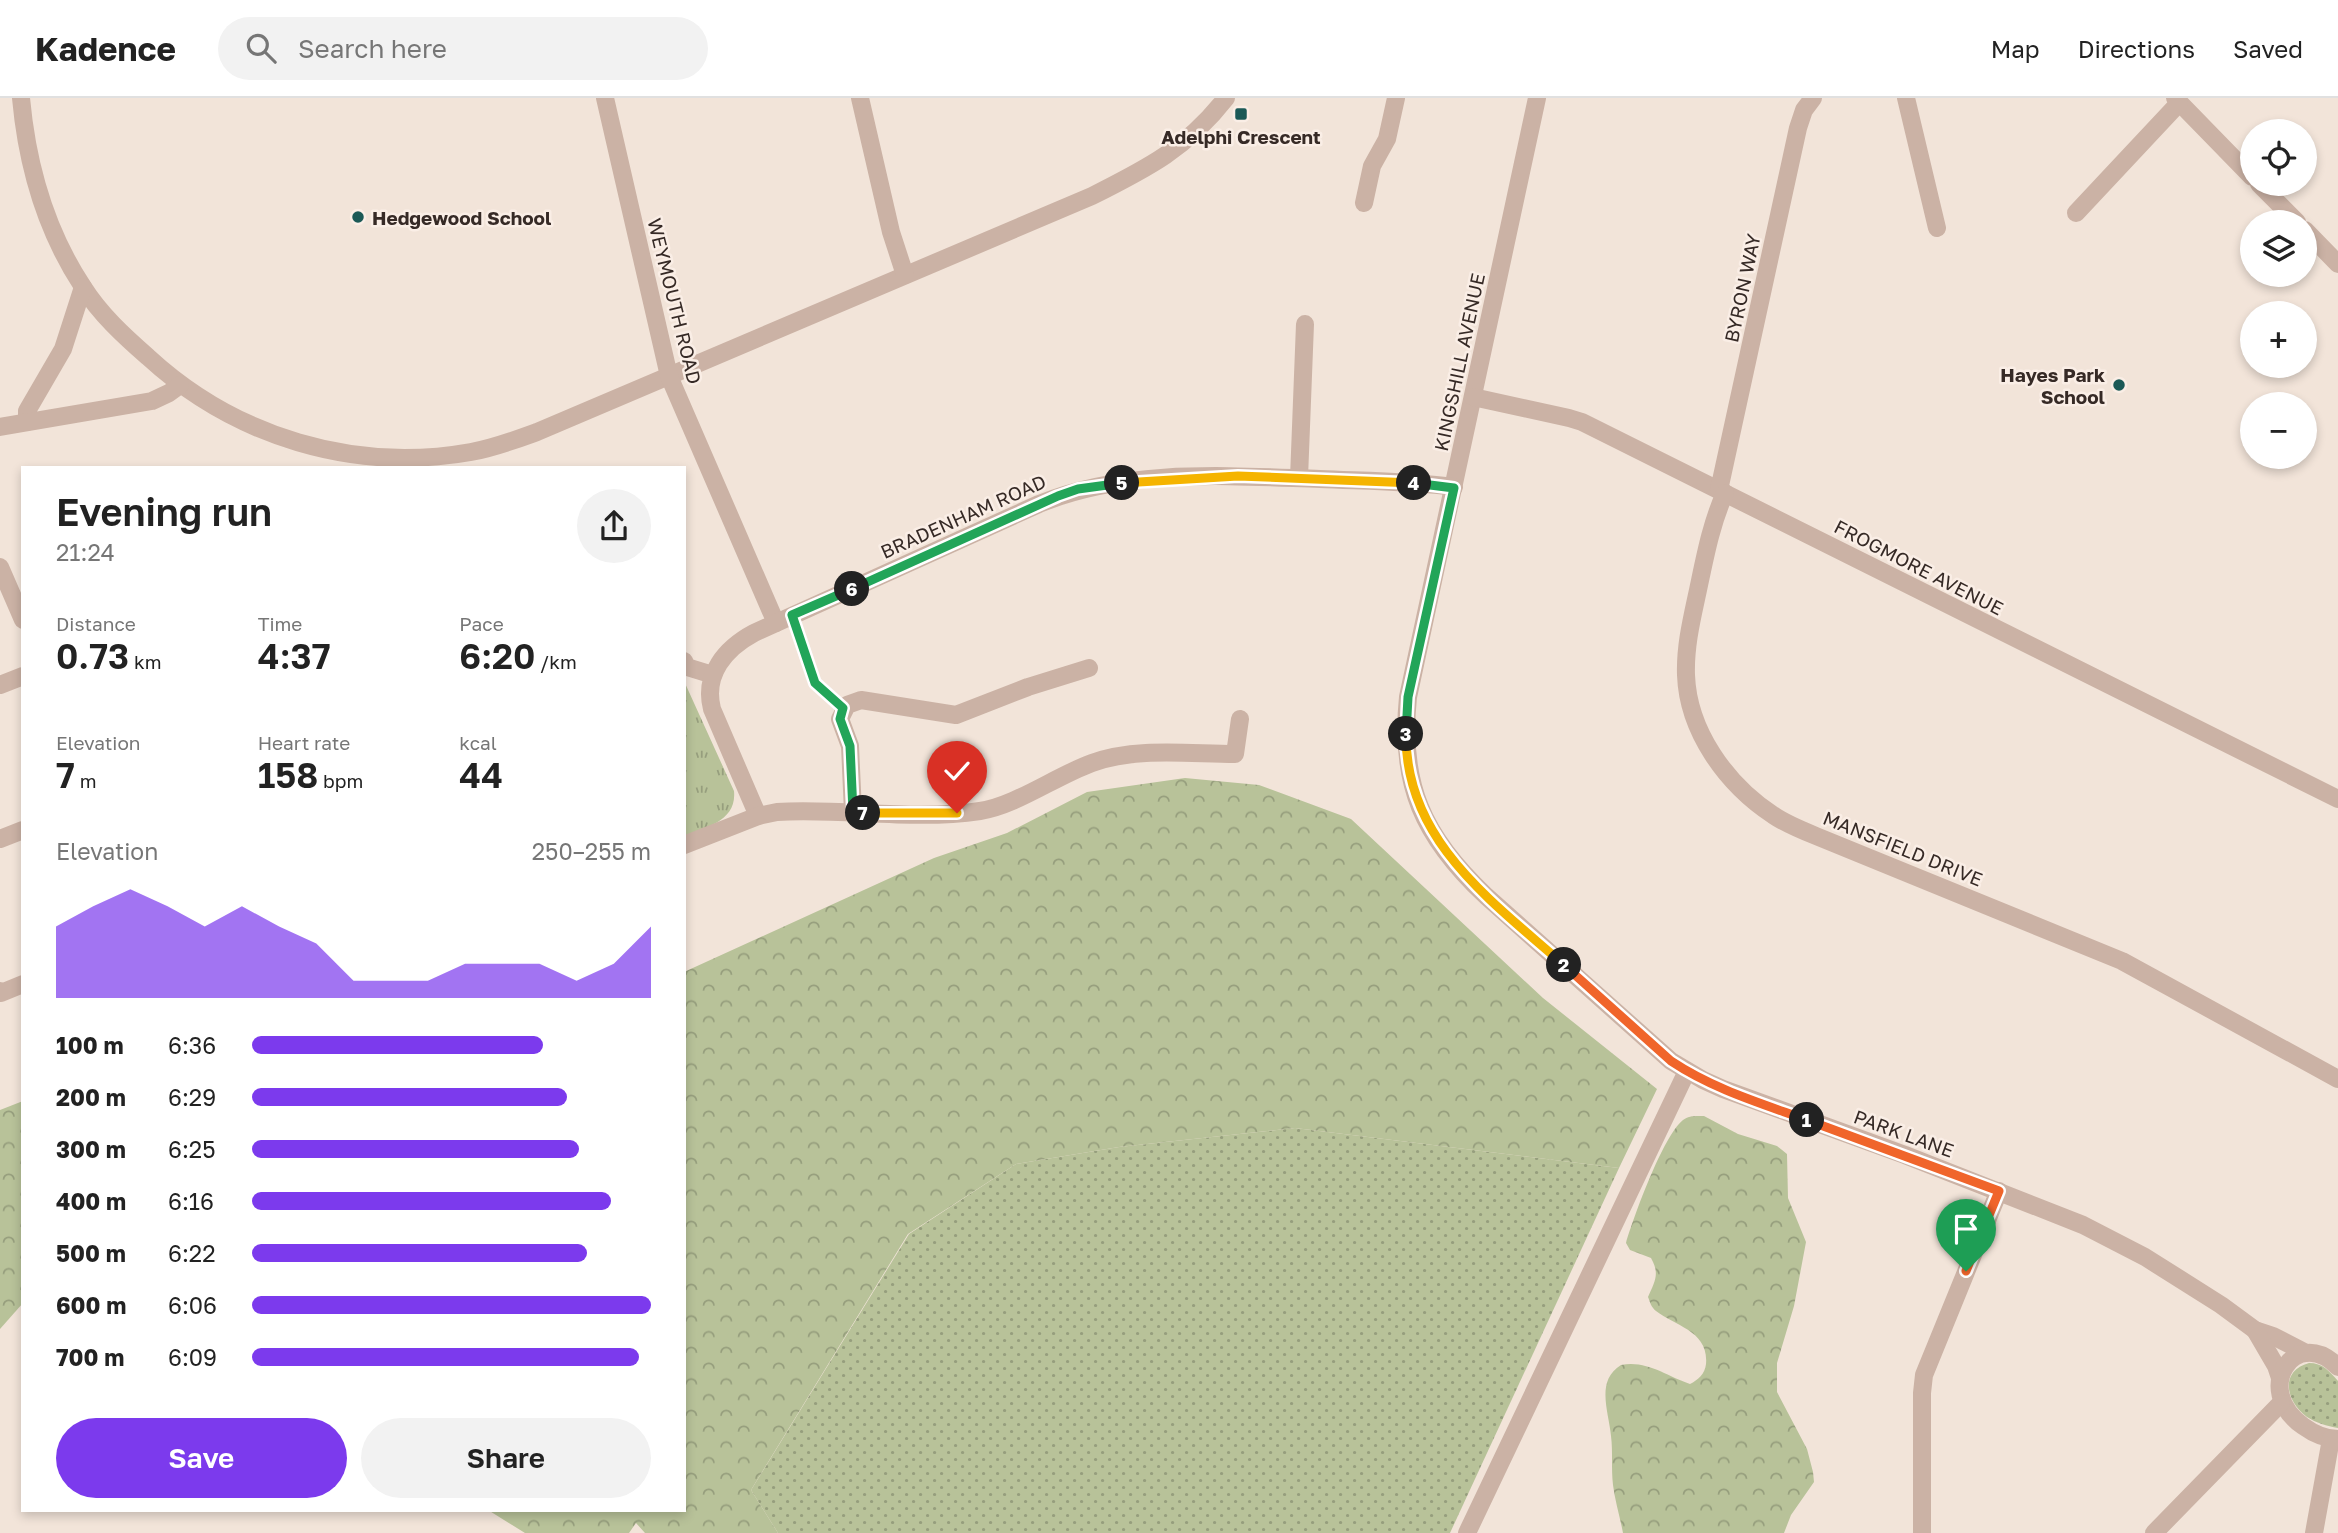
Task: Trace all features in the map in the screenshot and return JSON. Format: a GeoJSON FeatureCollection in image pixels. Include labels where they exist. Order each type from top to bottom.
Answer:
{"type":"FeatureCollection","features":[{"type":"Feature","properties":{"kind":"street"},"geometry":{"type":"LineString","coordinates":[[21,98],[26,139],[36,183],[55,233],[83,287],[114,325],[180,385],[243,422],[292,442],[356,455],[411,458],[472,452],[506,443],[1092,196],[1183,144],[1201,128],[1226,98]]}},
{"type":"Feature","properties":{"kind":"street","name":"WEYMOUTH ROAD"},"geometry":{"type":"LineString","coordinates":[[605,98],[669,376],[784,619]]}},
{"type":"Feature","properties":{"kind":"street"},"geometry":{"type":"LineString","coordinates":[[860,98],[891,232],[905,275]]}},
{"type":"Feature","properties":{"kind":"street"},"geometry":{"type":"LineString","coordinates":[[1364,203],[1372,166],[1387,139],[1396,98]]}},
{"type":"Feature","properties":{"kind":"street","name":"KINGSHILL AVENUE"},"geometry":{"type":"LineString","coordinates":[[1435,838],[1412,783],[1405,746],[1408,697],[1537,98]]}},
{"type":"Feature","properties":{"kind":"street","name":"BYRON WAY"},"geometry":{"type":"LineString","coordinates":[[1722,491],[1798,128],[1804,110],[1813,98]]}},
{"type":"Feature","properties":{"kind":"street"},"geometry":{"type":"LineString","coordinates":[[1906,98],[1937,228]]}},
{"type":"Feature","properties":{"kind":"street"},"geometry":{"type":"LineString","coordinates":[[2076,213],[2177,101],[2240,165]]}},
{"type":"Feature","properties":{"kind":"street"},"geometry":{"type":"LineString","coordinates":[[2271,196],[2285,210]]}},
{"type":"Feature","properties":{"kind":"street"},"geometry":{"type":"LineString","coordinates":[[2317,242],[2338,264]]}},
{"type":"Feature","properties":{"kind":"street"},"geometry":{"type":"LineString","coordinates":[[27,422],[27,411],[63,349],[83,287]]}},
{"type":"Feature","properties":{"kind":"street"},"geometry":{"type":"LineString","coordinates":[[1299,478],[1305,324]]}},
{"type":"Feature","properties":{"kind":"street"},"geometry":{"type":"LineString","coordinates":[[0,427],[152,401],[180,385]]}},
{"type":"Feature","properties":{"kind":"street","name":"FROGMORE AVENUE"},"geometry":{"type":"LineString","coordinates":[[1473,397],[1569,418],[1722,491],[2338,799]]}},
{"type":"Feature","properties":{"kind":"street","name":"BRADENHAM ROAD"},"geometry":{"type":"LineString","coordinates":[[713,676],[725,653],[733,645],[784,619],[1039,503],[1078,489],[1170,478],[1238,476],[1433,484],[1454,488]]}},
{"type":"Feature","properties":{"kind":"street","name":"MANSFIELD DRIVE"},"geometry":{"type":"LineString","coordinates":[[1722,491],[1689,637],[1686,677],[1692,711],[1702,737],[1720,764],[1746,793],[1774,816],[1815,836],[2122,961],[2338,1079]]}},
{"type":"Feature","properties":{"kind":"street"},"geometry":{"type":"LineString","coordinates":[[0,567],[21,615]]}},
{"type":"Feature","properties":{"kind":"street"},"geometry":{"type":"LineString","coordinates":[[686,665],[713,676],[710,691],[712,709],[758,816]]}},
{"type":"Feature","properties":{"kind":"street"},"geometry":{"type":"LineString","coordinates":[[853,812],[850,746],[840,719],[843,708],[847,705],[861,701],[956,715],[1028,687],[1088,668]]}},
{"type":"Feature","properties":{"kind":"street"},"geometry":{"type":"LineString","coordinates":[[0,685],[21,677]]}},
{"type":"Feature","properties":{"kind":"street"},"geometry":{"type":"LineString","coordinates":[[686,844],[758,816],[795,811],[919,814],[977,812],[1007,803],[1054,778],[1107,758],[1151,753],[1235,754],[1240,719]]}},
{"type":"Feature","properties":{"kind":"street"},"geometry":{"type":"LineString","coordinates":[[0,839],[21,831]]}},
{"type":"Feature","properties":{"kind":"street","name":"PARK LANE"},"geometry":{"type":"LineString","coordinates":[[1435,838],[1452,861],[1486,896],[1686,1071],[1723,1089],[1999,1191],[2116,1241],[2182,1279],[2255,1330],[2306,1353],[2335,1356]]}},
{"type":"Feature","properties":{"kind":"street"},"geometry":{"type":"LineString","coordinates":[[0,992],[21,985]]}},
{"type":"Feature","properties":{"kind":"street"},"geometry":{"type":"LineString","coordinates":[[1467,1533],[1686,1071]]}},
{"type":"Feature","properties":{"kind":"street"},"geometry":{"type":"LineString","coordinates":[[1923,1533],[1924,1376],[1999,1191]]}},
{"type":"Feature","properties":{"kind":"street","name":"PARK LANE"},"geometry":{"type":"LineString","coordinates":[[2255,1330],[2280,1378]]}},
{"type":"Feature","properties":{"kind":"street"},"geometry":{"type":"LineString","coordinates":[[2306,1353],[2293,1359],[2280,1378],[2279,1395],[2281,1403],[2298,1422],[2315,1433],[2334,1439],[2314,1533]]}},
{"type":"Feature","properties":{"kind":"street"},"geometry":{"type":"LineString","coordinates":[[2154,1533],[2281,1403]]}},
{"type":"Feature","properties":{"kind":"path"},"geometry":{"type":"LineString","coordinates":[[784,619],[815,683],[843,708]]}},
{"type":"Feature","properties":{"kind":"green space"},"geometry":{"type":"Polygon","coordinates":[[[686,685],[734,791],[731,809],[710,826],[686,836],[686,685]]]}},
{"type":"Feature","properties":{"kind":"green space"},"geometry":{"type":"Polygon","coordinates":[[[1185,778],[1259,785],[1351,819],[1543,998],[1657,1089],[1619,1168],[1295,1128],[1119,1147],[1016,1164],[908,1234],[751,1490],[778,1533],[645,1533],[636,1523],[629,1533],[525,1533],[491,1512],[686,1512],[686,971],[934,858],[1007,833],[1087,792],[1185,778]]]}},
{"type":"Feature","properties":{"kind":"green space"},"geometry":{"type":"Polygon","coordinates":[[[21,1102],[21,1305],[0,1329],[0,1110],[21,1102]]]}},
{"type":"Feature","properties":{"kind":"green space"},"geometry":{"type":"Polygon","coordinates":[[[1704,1116],[1738,1134],[1777,1146],[1787,1154],[1788,1198],[1806,1242],[1794,1306],[1777,1363],[1777,1392],[1807,1449],[1814,1482],[1791,1515],[1784,1533],[1623,1533],[1613,1485],[1612,1442],[1606,1398],[1608,1379],[1621,1365],[1630,1364],[1648,1367],[1690,1384],[1701,1376],[1706,1364],[1702,1344],[1697,1337],[1652,1306],[1648,1297],[1656,1278],[1654,1264],[1651,1258],[1630,1250],[1626,1243],[1642,1196],[1667,1142],[1683,1120],[1704,1116]]]}},
{"type":"Feature","properties":{"kind":"green space"},"geometry":{"type":"Polygon","coordinates":[[[1295,1128],[1619,1168],[1450,1533],[778,1533],[751,1490],[909,1234],[1016,1164],[1119,1147],[1295,1128]]]}},
{"type":"Feature","properties":{"kind":"green space"},"geometry":{"type":"Polygon","coordinates":[[[2309,1363],[2322,1366],[2338,1381],[2338,1428],[2307,1417],[2290,1395],[2293,1373],[2309,1363]]]}},
{"type":"Feature","properties":{"kind":"place","name":"Adelphi Crescent"},"geometry":{"type":"Point","coordinates":[1241,114]}},
{"type":"Feature","properties":{"kind":"place","name":"Hedgewood School"},"geometry":{"type":"Point","coordinates":[358,217]}},
{"type":"Feature","properties":{"kind":"place","name":"Hayes Park School"},"geometry":{"type":"Point","coordinates":[2119,385]}},
{"type":"Feature","properties":{"kind":"route"},"geometry":{"type":"LineString","coordinates":[[957,813],[853,812],[850,746],[840,719],[843,708],[815,683],[792,615],[1039,503],[1078,489],[1170,478],[1238,476],[1433,484],[1454,488],[1408,697],[1406,724],[1405,746],[1412,783],[1425,820],[1435,838],[1486,896],[1671,1061],[1686,1071],[1723,1089],[1999,1191],[1966,1271]]}}]}
